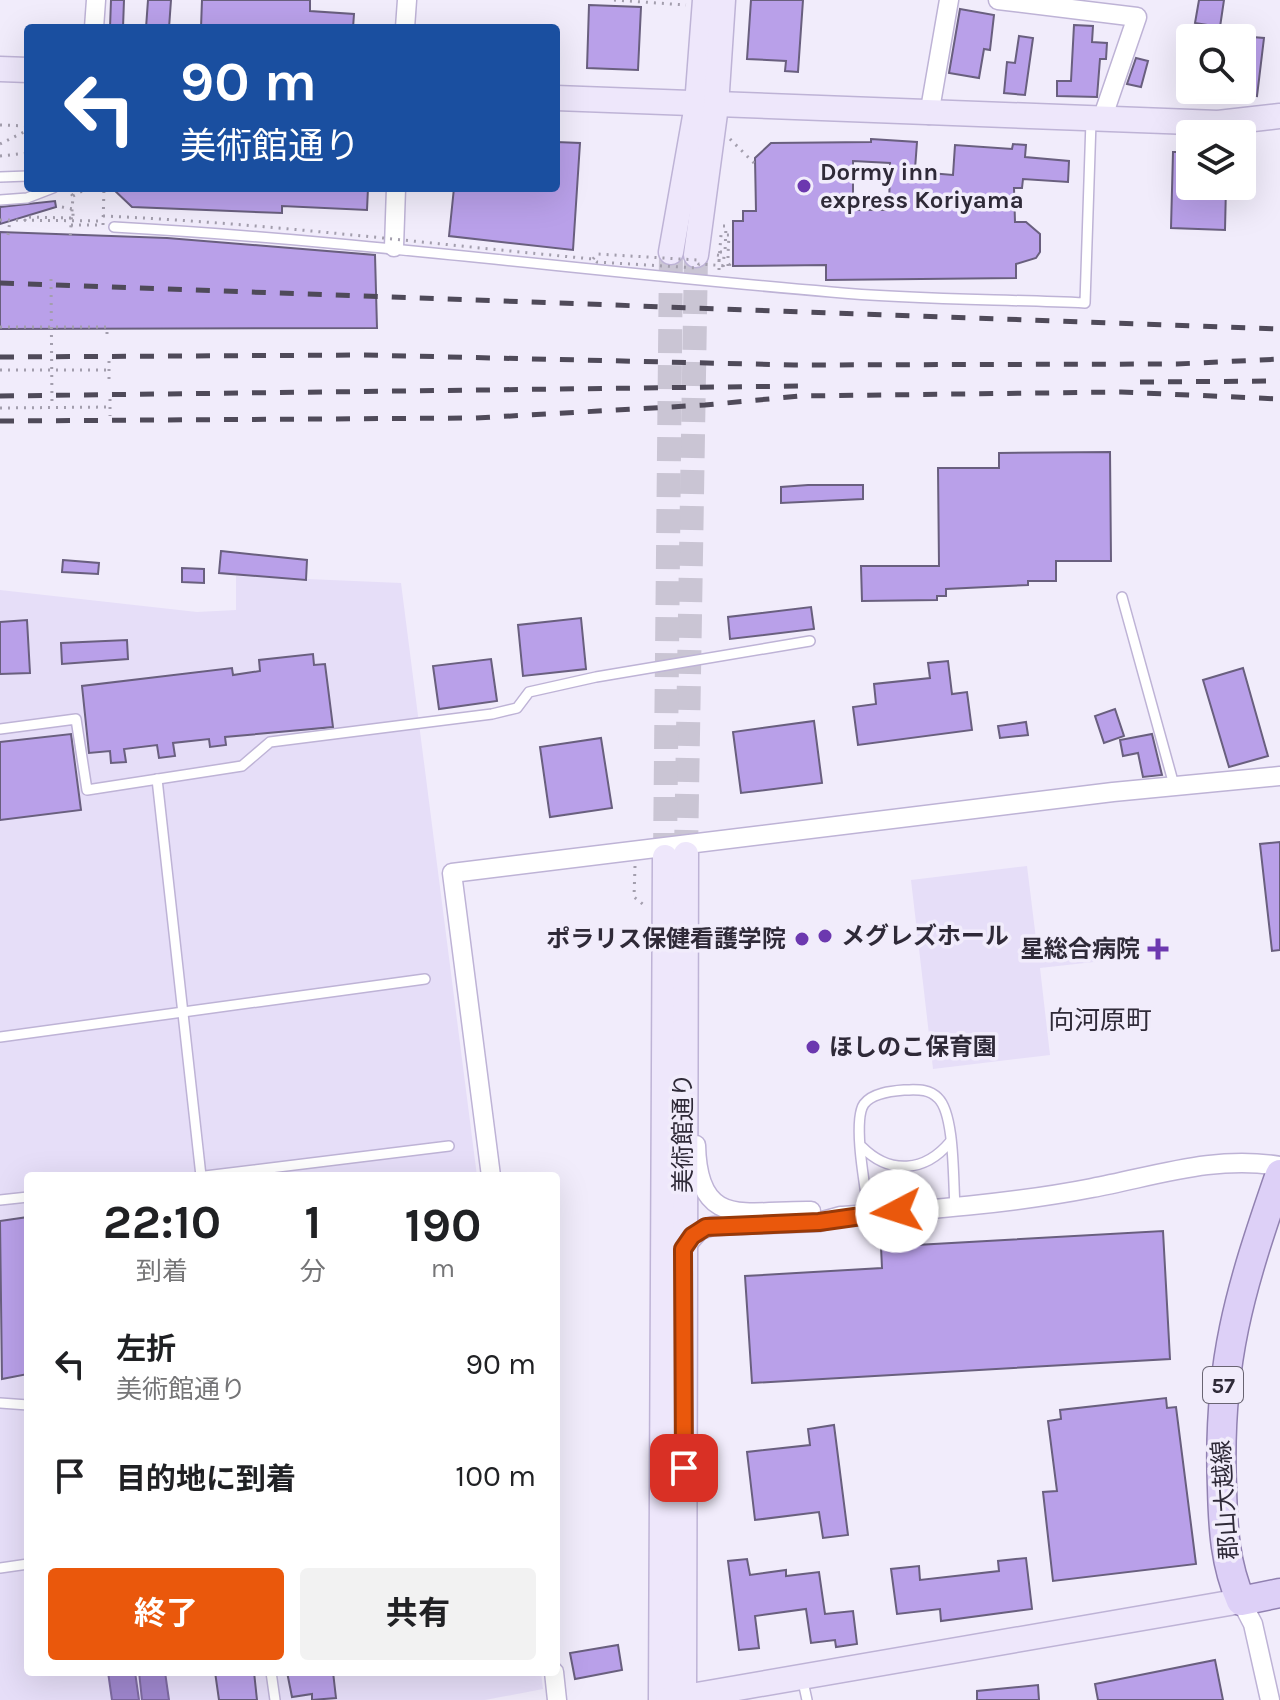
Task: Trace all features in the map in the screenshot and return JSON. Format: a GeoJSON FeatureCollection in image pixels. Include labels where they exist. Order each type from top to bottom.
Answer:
{"type":"FeatureCollection","features":[{"type":"Feature","properties":{"kind":"main road","name":"郡山大越線"},"geometry":{"type":"LineString","coordinates":[[1259,1597],[1225,1554],[1219,1434],[1223,1378],[1234,1313],[1280,1174]]}},
{"type":"Feature","properties":{"kind":"street"},"geometry":{"type":"LineString","coordinates":[[94,24],[96,0]]}},
{"type":"Feature","properties":{"kind":"street"},"geometry":{"type":"LineString","coordinates":[[405,24],[407,0]]}},
{"type":"Feature","properties":{"kind":"street"},"geometry":{"type":"LineString","coordinates":[[929,115],[949,0]]}},
{"type":"Feature","properties":{"kind":"street"},"geometry":{"type":"LineString","coordinates":[[998,0],[1139,8],[1096,118]]}},
{"type":"Feature","properties":{"kind":"street"},"geometry":{"type":"LineString","coordinates":[[709,258],[707,105],[711,2]]}},
{"type":"Feature","properties":{"kind":"street"},"geometry":{"type":"LineString","coordinates":[[0,69],[24,70]]}},
{"type":"Feature","properties":{"kind":"street"},"geometry":{"type":"LineString","coordinates":[[560,98],[929,115],[1218,123],[1280,116]]}},
{"type":"Feature","properties":{"kind":"street"},"geometry":{"type":"LineString","coordinates":[[671,252],[707,105]]}},
{"type":"Feature","properties":{"kind":"street"},"geometry":{"type":"LineString","coordinates":[[394,247],[396,192]]}},
{"type":"Feature","properties":{"kind":"street"},"geometry":{"type":"LineString","coordinates":[[490,1172],[452,873],[1174,785],[1280,776]]}},
{"type":"Feature","properties":{"kind":"street","name":"美術館通り"},"geometry":{"type":"LineString","coordinates":[[675,855],[683,1047],[683,1249],[674,1699],[675,855]]}},
{"type":"Feature","properties":{"kind":"street"},"geometry":{"type":"LineString","coordinates":[[683,1047],[694,1073],[697,1163],[700,1186],[708,1198],[735,1212],[820,1212],[841,1216]]}},
{"type":"Feature","properties":{"kind":"street"},"geometry":{"type":"LineString","coordinates":[[683,1249],[692,1236],[706,1227],[819,1222],[841,1216],[955,1206],[1093,1188],[1205,1163],[1248,1162],[1280,1166]]}},
{"type":"Feature","properties":{"kind":"street"},"geometry":{"type":"LineString","coordinates":[[674,1699],[804,1689],[1259,1597],[1253,1624],[1270,1700]]}},
{"type":"Feature","properties":{"kind":"street"},"geometry":{"type":"LineString","coordinates":[[554,1676],[557,1700]]}},
{"type":"Feature","properties":{"kind":"lane"},"geometry":{"type":"LineString","coordinates":[[110,224],[394,247],[543,266],[719,275],[833,293],[1085,303],[1087,170],[1096,118]]}},
{"type":"Feature","properties":{"kind":"lane"},"geometry":{"type":"LineString","coordinates":[[0,177],[24,176]]}},
{"type":"Feature","properties":{"kind":"lane"},"geometry":{"type":"LineString","coordinates":[[0,200],[27,198],[43,192]]}},
{"type":"Feature","properties":{"kind":"lane"},"geometry":{"type":"LineString","coordinates":[[1122,597],[1174,785]]}},
{"type":"Feature","properties":{"kind":"lane"},"geometry":{"type":"LineString","coordinates":[[0,729],[76,719],[87,790],[242,766],[270,742],[492,714],[517,708],[529,692],[596,677],[810,641]]}},
{"type":"Feature","properties":{"kind":"lane"},"geometry":{"type":"LineString","coordinates":[[157,779],[181,1014],[202,1172]]}},
{"type":"Feature","properties":{"kind":"lane"},"geometry":{"type":"LineString","coordinates":[[0,1037],[425,979]]}},
{"type":"Feature","properties":{"kind":"lane"},"geometry":{"type":"LineString","coordinates":[[869,1214],[860,1122],[864,1105],[875,1096],[910,1090],[923,1089],[939,1098],[947,1112],[955,1206]]}},
{"type":"Feature","properties":{"kind":"lane"},"geometry":{"type":"LineString","coordinates":[[862,1147],[874,1160],[907,1167],[926,1164],[950,1142]]}},
{"type":"Feature","properties":{"kind":"lane"},"geometry":{"type":"LineString","coordinates":[[236,1172],[449,1146]]}},
{"type":"Feature","properties":{"kind":"lane"},"geometry":{"type":"LineString","coordinates":[[0,1200],[24,1197]]}},
{"type":"Feature","properties":{"kind":"lane"},"geometry":{"type":"LineString","coordinates":[[0,1403],[24,1405]]}},
{"type":"Feature","properties":{"kind":"lane"},"geometry":{"type":"LineString","coordinates":[[0,1568],[24,1565]]}},
{"type":"Feature","properties":{"kind":"lane"},"geometry":{"type":"LineString","coordinates":[[272,1676],[275,1700]]}},
{"type":"Feature","properties":{"kind":"path"},"geometry":{"type":"LineString","coordinates":[[614,0],[711,2]]}},
{"type":"Feature","properties":{"kind":"path"},"geometry":{"type":"LineString","coordinates":[[0,125],[24,128]]}},
{"type":"Feature","properties":{"kind":"path"},"geometry":{"type":"LineString","coordinates":[[0,144],[24,130]]}},
{"type":"Feature","properties":{"kind":"path"},"geometry":{"type":"LineString","coordinates":[[727,136],[755,164]]}},
{"type":"Feature","properties":{"kind":"path"},"geometry":{"type":"LineString","coordinates":[[0,156],[24,153]]}},
{"type":"Feature","properties":{"kind":"path"},"geometry":{"type":"LineString","coordinates":[[70,192],[73,196],[72,221]]}},
{"type":"Feature","properties":{"kind":"path"},"geometry":{"type":"LineString","coordinates":[[73,196],[80,192]]}},
{"type":"Feature","properties":{"kind":"path"},"geometry":{"type":"LineString","coordinates":[[72,221],[103,225],[104,192]]}},
{"type":"Feature","properties":{"kind":"path"},"geometry":{"type":"LineString","coordinates":[[70,239],[73,209],[62,207],[72,208]]}},
{"type":"Feature","properties":{"kind":"path"},"geometry":{"type":"LineString","coordinates":[[103,216],[192,220],[511,250],[593,259],[597,262],[697,268],[709,258],[721,235],[729,235],[728,266]]}},
{"type":"Feature","properties":{"kind":"path"},"geometry":{"type":"LineString","coordinates":[[0,220],[110,224]]}},
{"type":"Feature","properties":{"kind":"path"},"geometry":{"type":"LineString","coordinates":[[8,235],[10,220]]}},
{"type":"Feature","properties":{"kind":"path"},"geometry":{"type":"LineString","coordinates":[[709,258],[719,275],[723,270],[724,256],[714,255],[719,226]]}},
{"type":"Feature","properties":{"kind":"path"},"geometry":{"type":"LineString","coordinates":[[593,259],[597,254],[697,260],[709,258],[725,252],[726,229],[733,226]]}},
{"type":"Feature","properties":{"kind":"path"},"geometry":{"type":"LineString","coordinates":[[462,245],[463,237]]}},
{"type":"Feature","properties":{"kind":"path"},"geometry":{"type":"LineString","coordinates":[[511,250],[512,243]]}},
{"type":"Feature","properties":{"kind":"path"},"geometry":{"type":"LineString","coordinates":[[709,258],[728,266]]}},
{"type":"Feature","properties":{"kind":"path"},"geometry":{"type":"LineString","coordinates":[[728,266],[733,262]]}},
{"type":"Feature","properties":{"kind":"path"},"geometry":{"type":"LineString","coordinates":[[51,279],[52,407]]}},
{"type":"Feature","properties":{"kind":"path"},"geometry":{"type":"LineString","coordinates":[[0,327],[107,327],[107,334]]}},
{"type":"Feature","properties":{"kind":"path"},"geometry":{"type":"LineString","coordinates":[[109,361],[109,379]]}},
{"type":"Feature","properties":{"kind":"path"},"geometry":{"type":"LineString","coordinates":[[1,370],[109,370]]}},
{"type":"Feature","properties":{"kind":"path"},"geometry":{"type":"LineString","coordinates":[[110,399],[110,416]]}},
{"type":"Feature","properties":{"kind":"path"},"geometry":{"type":"LineString","coordinates":[[2,408],[110,407]]}},
{"type":"Feature","properties":{"kind":"path"},"geometry":{"type":"LineString","coordinates":[[636,851],[634,897],[648,909]]}},
{"type":"Feature","properties":{"kind":"shaded area"},"geometry":{"type":"Polygon","coordinates":[[[236,576],[401,583],[476,1172],[24,1172],[24,1676],[541,1676],[543,1689],[485,1700],[0,1700],[0,590],[197,612],[236,610],[236,576]]]}},
{"type":"Feature","properties":{"kind":"shaded area","name":"星総合病院"},"geometry":{"type":"Polygon","coordinates":[[[1027,866],[1038,955],[1102,947],[1103,961],[1040,968],[1050,1055],[933,1069],[911,880],[1027,866]]]}},
{"type":"Feature","properties":{"kind":"shaded area"},"geometry":{"type":"Polygon","coordinates":[[[109,1676],[136,1676],[139,1700],[112,1700],[109,1676]]]}},
{"type":"Feature","properties":{"kind":"shaded area"},"geometry":{"type":"Polygon","coordinates":[[[139,1676],[166,1676],[169,1700],[142,1700],[139,1676]]]}},
{"type":"Feature","properties":{"kind":"building"},"geometry":{"type":"Polygon","coordinates":[[[111,0],[124,0],[123,24],[110,24],[111,0]]]}},
{"type":"Feature","properties":{"kind":"building"},"geometry":{"type":"Polygon","coordinates":[[[148,0],[171,0],[169,24],[146,24],[148,0]]]}},
{"type":"Feature","properties":{"kind":"building"},"geometry":{"type":"Polygon","coordinates":[[[202,0],[310,0],[310,11],[354,14],[353,24],[201,24],[202,0]]]}},
{"type":"Feature","properties":{"kind":"building"},"geometry":{"type":"Polygon","coordinates":[[[751,0],[803,0],[798,72],[785,71],[786,61],[747,59],[751,0]]]}},
{"type":"Feature","properties":{"kind":"building"},"geometry":{"type":"Polygon","coordinates":[[[1199,0],[1224,0],[1220,24],[1195,23],[1199,0]]]}},
{"type":"Feature","properties":{"kind":"building"},"geometry":{"type":"Polygon","coordinates":[[[589,5],[641,7],[638,70],[587,68],[589,5]]]}},
{"type":"Feature","properties":{"kind":"building"},"geometry":{"type":"Polygon","coordinates":[[[960,9],[994,15],[990,50],[984,49],[979,78],[949,73],[960,9]]]}},
{"type":"Feature","properties":{"kind":"building"},"geometry":{"type":"Polygon","coordinates":[[[1074,25],[1093,26],[1092,42],[1107,43],[1106,59],[1100,59],[1097,97],[1057,96],[1057,81],[1071,81],[1074,25]]]}},
{"type":"Feature","properties":{"kind":"building"},"geometry":{"type":"Polygon","coordinates":[[[1019,36],[1033,38],[1025,95],[1004,93],[1007,62],[1015,63],[1019,36]]]}},
{"type":"Feature","properties":{"kind":"building"},"geometry":{"type":"Polygon","coordinates":[[[1256,37],[1264,38],[1256,96],[1256,37]]]}},
{"type":"Feature","properties":{"kind":"building"},"geometry":{"type":"Polygon","coordinates":[[[1136,58],[1148,61],[1141,87],[1127,84],[1136,58]]]}},
{"type":"Feature","properties":{"kind":"building"},"geometry":{"type":"Polygon","coordinates":[[[871,139],[917,142],[915,169],[930,169],[930,173],[953,175],[955,145],[1012,149],[1013,144],[1026,145],[1025,157],[1069,161],[1068,182],[1023,179],[1022,188],[1014,188],[1015,222],[1026,222],[1040,234],[1040,252],[1036,258],[1016,264],[1016,278],[826,280],[826,265],[733,266],[733,221],[743,221],[743,211],[756,211],[755,158],[771,143],[871,142],[871,139]],[[853,161],[853,210],[889,210],[890,163],[853,161]]]}},
{"type":"Feature","properties":{"kind":"building"},"geometry":{"type":"Polygon","coordinates":[[[560,142],[580,143],[573,250],[449,236],[454,192],[560,192],[560,142]]]}},
{"type":"Feature","properties":{"kind":"building"},"geometry":{"type":"Polygon","coordinates":[[[1173,152],[1176,152],[1176,200],[1226,200],[1225,230],[1171,228],[1173,152]]]}},
{"type":"Feature","properties":{"kind":"building"},"geometry":{"type":"Polygon","coordinates":[[[116,192],[368,192],[367,210],[282,206],[282,213],[132,207],[116,192]]]}},
{"type":"Feature","properties":{"kind":"building"},"geometry":{"type":"Polygon","coordinates":[[[55,201],[56,207],[0,224],[0,207],[55,201]]]}},
{"type":"Feature","properties":{"kind":"building"},"geometry":{"type":"Polygon","coordinates":[[[0,232],[167,238],[375,255],[377,328],[0,329],[0,232]]]}},
{"type":"Feature","properties":{"kind":"building"},"geometry":{"type":"Polygon","coordinates":[[[1110,452],[1111,561],[1056,561],[1056,581],[946,589],[946,596],[937,596],[937,600],[862,601],[861,566],[939,566],[938,468],[999,468],[999,453],[1110,452]]]}},
{"type":"Feature","properties":{"kind":"building"},"geometry":{"type":"Polygon","coordinates":[[[863,485],[863,499],[781,503],[781,487],[863,485]]]}},
{"type":"Feature","properties":{"kind":"building"},"geometry":{"type":"Polygon","coordinates":[[[221,551],[307,560],[306,580],[219,573],[221,551]]]}},
{"type":"Feature","properties":{"kind":"building"},"geometry":{"type":"Polygon","coordinates":[[[63,560],[99,563],[98,574],[62,572],[63,560]]]}},
{"type":"Feature","properties":{"kind":"building"},"geometry":{"type":"Polygon","coordinates":[[[182,568],[204,569],[204,583],[182,582],[182,568]]]}},
{"type":"Feature","properties":{"kind":"building"},"geometry":{"type":"Polygon","coordinates":[[[811,607],[814,629],[730,639],[728,617],[811,607]]]}},
{"type":"Feature","properties":{"kind":"building"},"geometry":{"type":"Polygon","coordinates":[[[581,618],[586,669],[523,676],[518,625],[581,618]]]}},
{"type":"Feature","properties":{"kind":"building"},"geometry":{"type":"Polygon","coordinates":[[[27,620],[30,673],[0,674],[0,622],[27,620]]]}},
{"type":"Feature","properties":{"kind":"building"},"geometry":{"type":"Polygon","coordinates":[[[127,640],[128,659],[62,664],[61,643],[127,640]]]}},
{"type":"Feature","properties":{"kind":"building"},"geometry":{"type":"Polygon","coordinates":[[[313,654],[314,665],[325,664],[333,727],[225,737],[226,745],[210,747],[209,739],[173,743],[175,756],[159,758],[157,745],[124,749],[126,762],[111,763],[110,751],[89,753],[82,686],[232,668],[233,675],[260,671],[259,660],[313,654]]]}},
{"type":"Feature","properties":{"kind":"building"},"geometry":{"type":"Polygon","coordinates":[[[491,659],[497,701],[439,709],[433,666],[491,659]]]}},
{"type":"Feature","properties":{"kind":"building"},"geometry":{"type":"Polygon","coordinates":[[[948,661],[952,694],[967,692],[972,730],[858,745],[853,707],[876,704],[874,684],[930,678],[928,663],[948,661]]]}},
{"type":"Feature","properties":{"kind":"building"},"geometry":{"type":"Polygon","coordinates":[[[1243,668],[1268,756],[1229,767],[1203,680],[1243,668]]]}},
{"type":"Feature","properties":{"kind":"building"},"geometry":{"type":"Polygon","coordinates":[[[1115,709],[1124,736],[1104,743],[1095,716],[1115,709]]]}},
{"type":"Feature","properties":{"kind":"building"},"geometry":{"type":"Polygon","coordinates":[[[814,721],[822,783],[741,793],[733,732],[814,721]]]}},
{"type":"Feature","properties":{"kind":"building"},"geometry":{"type":"Polygon","coordinates":[[[1026,722],[1028,735],[1000,738],[998,726],[1026,722]]]}},
{"type":"Feature","properties":{"kind":"building"},"geometry":{"type":"Polygon","coordinates":[[[71,734],[81,810],[0,820],[0,742],[71,734]]]}},
{"type":"Feature","properties":{"kind":"building"},"geometry":{"type":"Polygon","coordinates":[[[1152,734],[1162,775],[1143,777],[1138,753],[1123,756],[1120,740],[1152,734]]]}},
{"type":"Feature","properties":{"kind":"building"},"geometry":{"type":"Polygon","coordinates":[[[601,738],[612,808],[550,817],[540,747],[601,738]]]}},
{"type":"Feature","properties":{"kind":"building"},"geometry":{"type":"Polygon","coordinates":[[[1280,842],[1280,950],[1272,951],[1260,844],[1280,842]]]}},
{"type":"Feature","properties":{"kind":"building"},"geometry":{"type":"Polygon","coordinates":[[[24,1218],[24,1375],[2,1379],[0,1221],[24,1218]]]}},
{"type":"Feature","properties":{"kind":"building"},"geometry":{"type":"Polygon","coordinates":[[[1163,1231],[1170,1359],[752,1383],[745,1276],[882,1268],[881,1247],[1163,1231]]]}},
{"type":"Feature","properties":{"kind":"building"},"geometry":{"type":"Polygon","coordinates":[[[1166,1398],[1167,1408],[1176,1407],[1196,1564],[1053,1581],[1043,1492],[1057,1491],[1048,1421],[1061,1419],[1060,1410],[1166,1398]]]}},
{"type":"Feature","properties":{"kind":"building"},"geometry":{"type":"Polygon","coordinates":[[[834,1425],[848,1535],[823,1538],[819,1512],[755,1520],[747,1452],[810,1445],[808,1429],[834,1425]]]}},
{"type":"Feature","properties":{"kind":"building"},"geometry":{"type":"Polygon","coordinates":[[[1026,1558],[1032,1609],[941,1621],[940,1609],[897,1614],[891,1569],[919,1566],[920,1580],[999,1571],[998,1561],[1026,1558]]]}},
{"type":"Feature","properties":{"kind":"building"},"geometry":{"type":"Polygon","coordinates":[[[747,1559],[750,1575],[786,1570],[786,1576],[819,1572],[825,1614],[853,1611],[857,1644],[836,1647],[835,1640],[811,1643],[806,1609],[755,1616],[759,1648],[739,1650],[728,1561],[747,1559]]]}},
{"type":"Feature","properties":{"kind":"building"},"geometry":{"type":"Polygon","coordinates":[[[618,1645],[622,1670],[575,1679],[570,1653],[618,1645]]]}},
{"type":"Feature","properties":{"kind":"building"},"geometry":{"type":"Polygon","coordinates":[[[1215,1660],[1223,1700],[1098,1700],[1095,1684],[1215,1660]]]}},
{"type":"Feature","properties":{"kind":"building"},"geometry":{"type":"Polygon","coordinates":[[[216,1676],[254,1676],[257,1700],[219,1700],[216,1676]]]}},
{"type":"Feature","properties":{"kind":"building"},"geometry":{"type":"Polygon","coordinates":[[[288,1676],[333,1676],[336,1698],[312,1700],[312,1694],[292,1697],[288,1676]]]}},
{"type":"Feature","properties":{"kind":"building"},"geometry":{"type":"Polygon","coordinates":[[[1038,1685],[1039,1700],[977,1700],[977,1691],[1038,1685]]]}},
{"type":"Feature","properties":{"kind":"tunnel"},"geometry":{"type":"LineString","coordinates":[[665,857],[671,252]]}},
{"type":"Feature","properties":{"kind":"tunnel"},"geometry":{"type":"LineString","coordinates":[[686,854],[696,255]]}},
{"type":"Feature","properties":{"kind":"railway"},"geometry":{"type":"LineString","coordinates":[[0,283],[1280,329]]}},
{"type":"Feature","properties":{"kind":"railway"},"geometry":{"type":"LineString","coordinates":[[0,357],[365,355],[794,365],[1177,364],[1280,359]]}},
{"type":"Feature","properties":{"kind":"railway"},"geometry":{"type":"LineString","coordinates":[[1140,382],[1280,381]]}},
{"type":"Feature","properties":{"kind":"railway"},"geometry":{"type":"LineString","coordinates":[[0,396],[800,386]]}},
{"type":"Feature","properties":{"kind":"railway"},"geometry":{"type":"LineString","coordinates":[[0,421],[475,418],[705,405],[800,396],[1121,392],[1280,399]]}},
{"type":"Feature","properties":{"kind":"place","name":"Dormy inn express Koriyama"},"geometry":{"type":"Point","coordinates":[804,186]}},
{"type":"Feature","properties":{"kind":"place","name":"メグレズホール"},"geometry":{"type":"Point","coordinates":[825,936]}},
{"type":"Feature","properties":{"kind":"place","name":"ポラリス保健看護学院"},"geometry":{"type":"Point","coordinates":[802,939]}},
{"type":"Feature","properties":{"kind":"place","name":"星総合病院"},"geometry":{"type":"Point","coordinates":[1158,949]}},
{"type":"Feature","properties":{"kind":"place","name":"ほしのこ保育園"},"geometry":{"type":"Point","coordinates":[813,1047]}},
{"type":"Feature","properties":{"kind":"district","name":"向河原町"},"geometry":{"type":"Point","coordinates":[1100,1020]}},
{"type":"Feature","properties":{"kind":"route"},"geometry":{"type":"LineString","coordinates":[[684,1468],[683,1249],[692,1236],[713,1226],[819,1222],[841,1216],[897,1211]]}}]}
